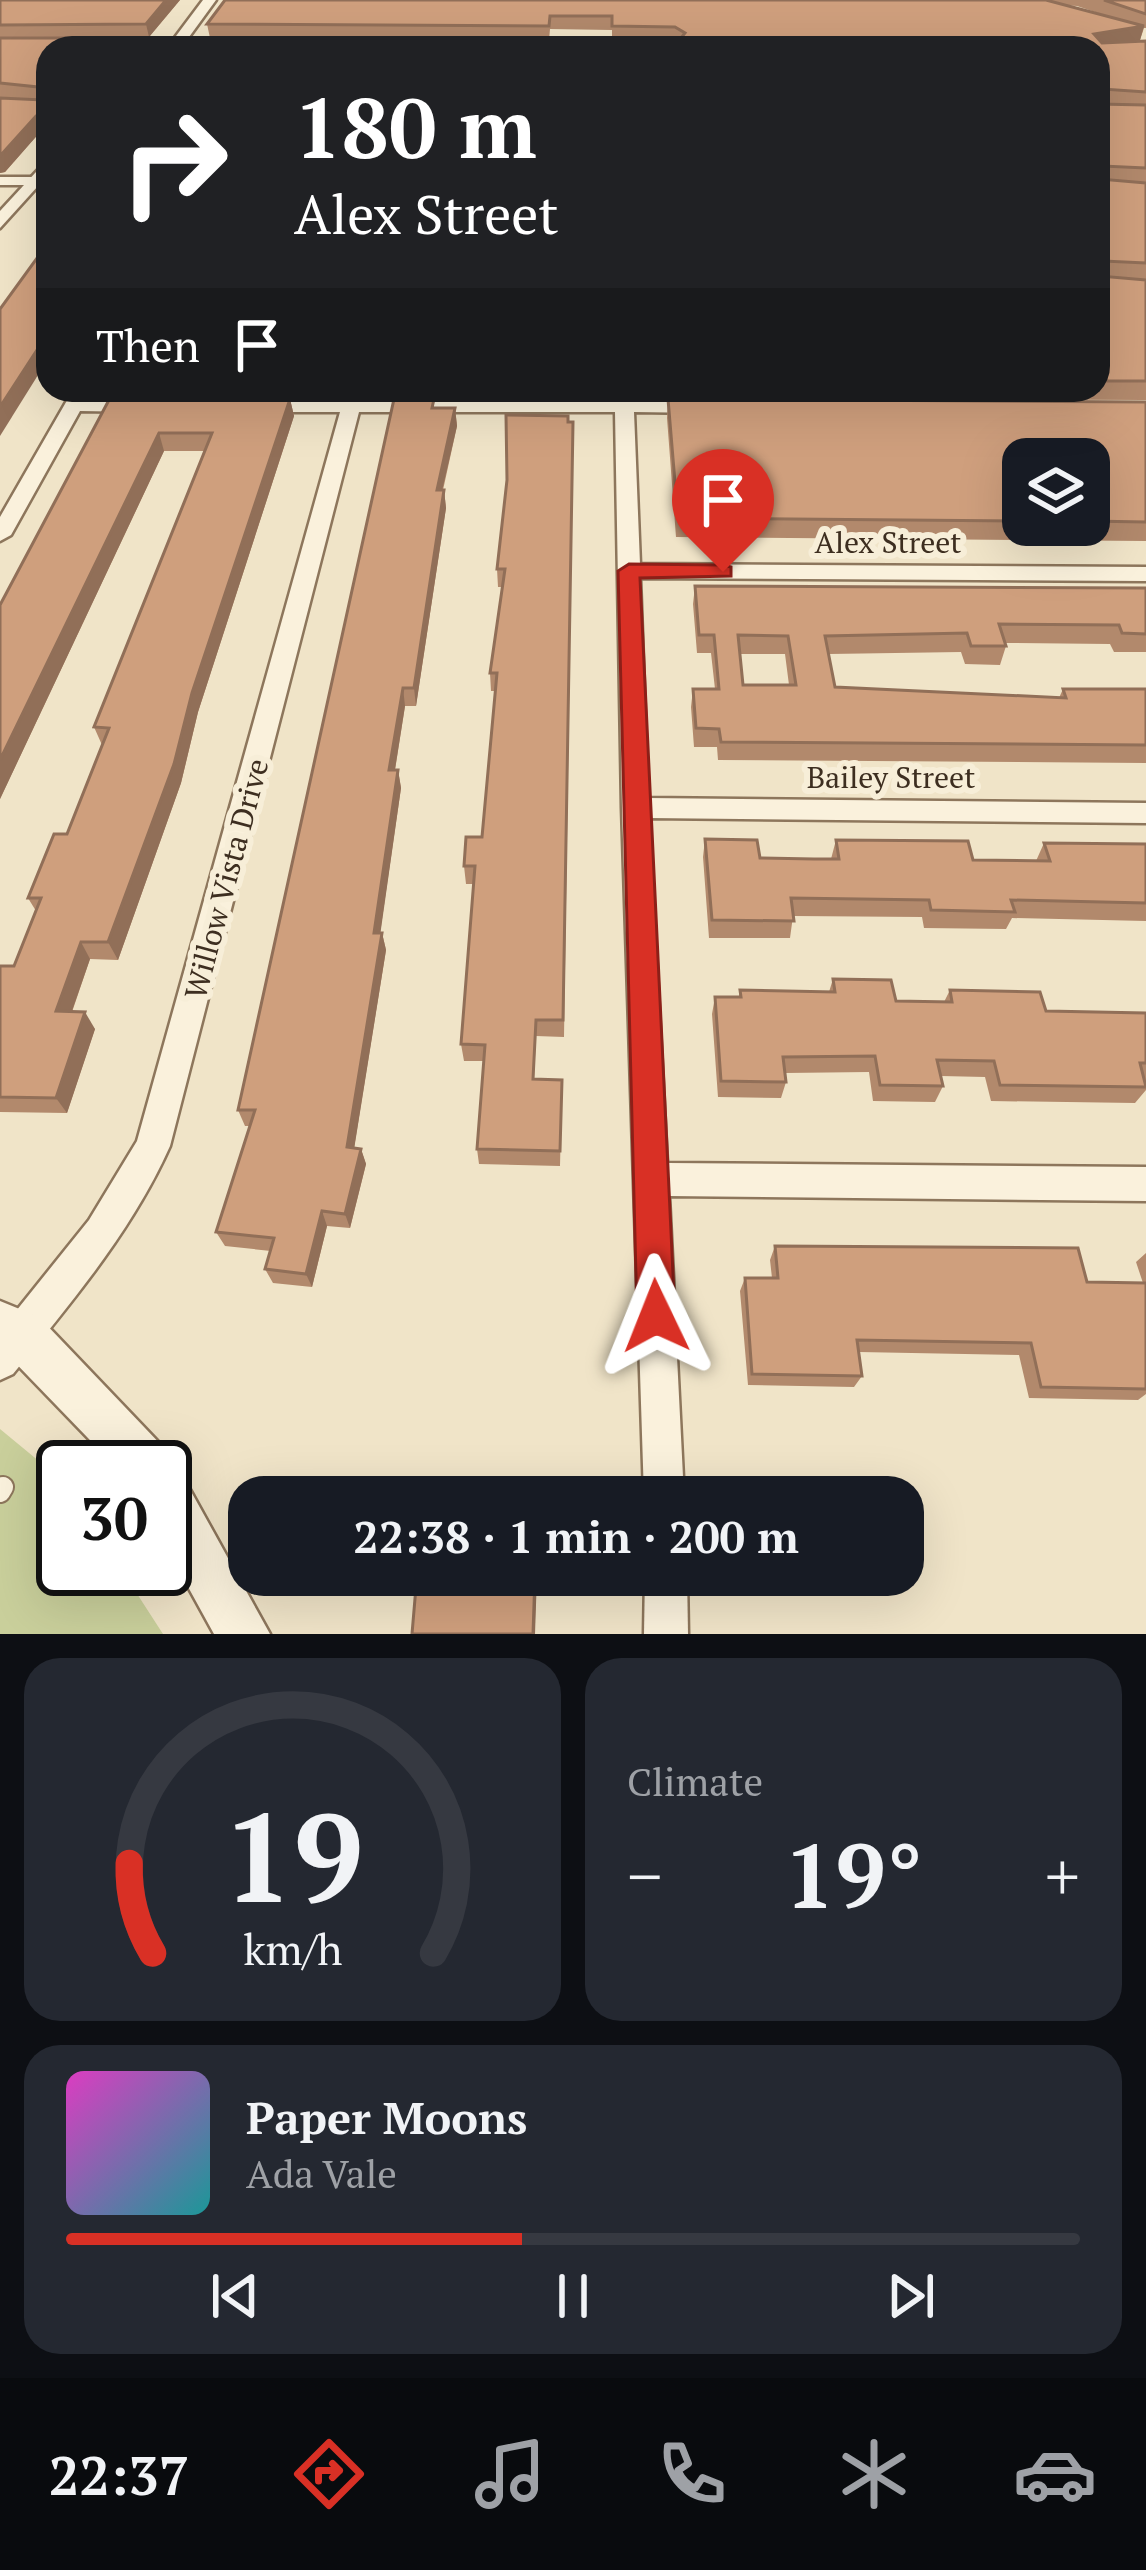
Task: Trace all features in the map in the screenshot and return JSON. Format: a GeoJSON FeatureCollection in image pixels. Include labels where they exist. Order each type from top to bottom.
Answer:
{"type":"FeatureCollection","features":[{"type":"Feature","properties":{"kind":"street"},"geometry":{"type":"LineString","coordinates":[[182,36],[210,0]]}},
{"type":"Feature","properties":{"kind":"street"},"geometry":{"type":"LineString","coordinates":[[0,223],[36,179]]}},
{"type":"Feature","properties":{"kind":"street"},"geometry":{"type":"LineString","coordinates":[[0,181],[34,182]]}},
{"type":"Feature","properties":{"kind":"street"},"geometry":{"type":"LineString","coordinates":[[0,536],[76,402]]}},
{"type":"Feature","properties":{"kind":"street"},"geometry":{"type":"LineString","coordinates":[[122,402],[166,406]]}},
{"type":"Feature","properties":{"kind":"street"},"geometry":{"type":"LineString","coordinates":[[235,406],[294,402]]}},
{"type":"Feature","properties":{"kind":"street","name":"Willow Vista Drive"},"geometry":{"type":"LineString","coordinates":[[8,1339],[77,1272],[119,1213],[153,1146],[352,402]]}},
{"type":"Feature","properties":{"kind":"street"},"geometry":{"type":"LineString","coordinates":[[623,402],[634,808],[663,1476]]}},
{"type":"Feature","properties":{"kind":"street"},"geometry":{"type":"LineString","coordinates":[[665,402],[718,407]]}},
{"type":"Feature","properties":{"kind":"street","name":"Alex Street"},"geometry":{"type":"LineString","coordinates":[[629,571],[1146,574]]}},
{"type":"Feature","properties":{"kind":"street","name":"Bailey Street"},"geometry":{"type":"LineString","coordinates":[[634,808],[1146,813]]}},
{"type":"Feature","properties":{"kind":"street"},"geometry":{"type":"LineString","coordinates":[[650,1179],[1146,1184]]}},
{"type":"Feature","properties":{"kind":"street"},"geometry":{"type":"LineString","coordinates":[[8,1339],[118,1440]]}},
{"type":"Feature","properties":{"kind":"street"},"geometry":{"type":"LineString","coordinates":[[192,1543],[243,1634]]}},
{"type":"Feature","properties":{"kind":"street"},"geometry":{"type":"LineString","coordinates":[[666,1596],[666,1634]]}},
{"type":"Feature","properties":{"kind":"green space"},"geometry":{"type":"Polygon","coordinates":[[[0,1429],[36,1459],[36,1596],[138,1596],[163,1634],[0,1634],[0,1429]]]}},
{"type":"Feature","properties":{"kind":"building"},"geometry":{"type":"Polygon","coordinates":[[[0,0],[166,0],[146,24],[0,25],[0,0]]]}},
{"type":"Feature","properties":{"kind":"building"},"geometry":{"type":"Polygon","coordinates":[[[225,0],[1046,0],[1144,26],[1096,36],[683,36],[685,33],[675,27],[612,26],[612,16],[550,16],[549,26],[207,24],[225,0]]]}},
{"type":"Feature","properties":{"kind":"building"},"geometry":{"type":"Polygon","coordinates":[[[1104,0],[1146,0],[1146,14],[1104,0]]]}},
{"type":"Feature","properties":{"kind":"building"},"geometry":{"type":"Polygon","coordinates":[[[0,38],[36,38],[36,87],[0,83],[0,38]]]}},
{"type":"Feature","properties":{"kind":"building"},"geometry":{"type":"Polygon","coordinates":[[[1146,41],[1146,92],[1110,89],[1110,43],[1146,41]]]}},
{"type":"Feature","properties":{"kind":"building"},"geometry":{"type":"Polygon","coordinates":[[[0,98],[36,100],[36,116],[0,156],[0,98]]]}},
{"type":"Feature","properties":{"kind":"building"},"geometry":{"type":"Polygon","coordinates":[[[1110,104],[1146,105],[1146,168],[1110,166],[1110,104]]]}},
{"type":"Feature","properties":{"kind":"building"},"geometry":{"type":"Polygon","coordinates":[[[1110,180],[1146,183],[1146,263],[1110,261],[1110,180]]]}},
{"type":"Feature","properties":{"kind":"building"},"geometry":{"type":"Polygon","coordinates":[[[36,260],[36,352],[0,407],[0,309],[36,260]]]}},
{"type":"Feature","properties":{"kind":"building"},"geometry":{"type":"Polygon","coordinates":[[[1110,277],[1146,280],[1146,381],[1110,381],[1110,277]]]}},
{"type":"Feature","properties":{"kind":"building"},"geometry":{"type":"Polygon","coordinates":[[[108,402],[289,402],[192,693],[174,764],[108,942],[81,942],[56,1011],[85,1012],[56,1098],[0,1097],[0,966],[14,966],[41,898],[28,898],[54,834],[67,834],[109,728],[94,727],[212,433],[159,433],[0,760],[0,605],[108,402]]]}},
{"type":"Feature","properties":{"kind":"building"},"geometry":{"type":"Polygon","coordinates":[[[393,402],[433,402],[432,408],[455,408],[437,490],[444,490],[414,688],[403,688],[389,770],[398,770],[374,933],[382,933],[347,1147],[361,1149],[345,1214],[322,1211],[306,1274],[265,1269],[274,1238],[216,1232],[255,1110],[238,1110],[393,402]]]}},
{"type":"Feature","properties":{"kind":"building"},"geometry":{"type":"Polygon","coordinates":[[[668,402],[1146,402],[1146,522],[1110,521],[1110,438],[1002,438],[1002,521],[678,518],[668,402]]]}},
{"type":"Feature","properties":{"kind":"building"},"geometry":{"type":"Polygon","coordinates":[[[506,415],[568,416],[568,422],[573,422],[563,1020],[536,1020],[533,1079],[562,1080],[560,1151],[477,1149],[485,1045],[461,1044],[475,866],[464,866],[466,837],[482,837],[497,673],[490,673],[505,569],[497,569],[507,480],[506,415]]]}},
{"type":"Feature","properties":{"kind":"building"},"geometry":{"type":"Polygon","coordinates":[[[695,586],[1146,588],[1146,634],[1122,633],[1119,625],[999,624],[1006,646],[971,646],[967,633],[825,636],[835,687],[1066,698],[1063,689],[1146,689],[1146,745],[721,742],[719,729],[696,728],[693,689],[719,689],[714,635],[699,635],[695,586]],[[738,635],[743,685],[796,685],[788,636],[738,635]]]}},
{"type":"Feature","properties":{"kind":"building"},"geometry":{"type":"Polygon","coordinates":[[[705,839],[757,840],[760,858],[814,859],[839,859],[836,840],[968,841],[973,860],[1050,861],[1044,843],[1146,844],[1146,903],[1011,900],[1015,912],[931,910],[929,900],[791,898],[794,921],[712,920],[705,839]]]}},
{"type":"Feature","properties":{"kind":"building"},"geometry":{"type":"Polygon","coordinates":[[[833,979],[891,980],[896,1001],[952,1002],[950,990],[1040,992],[1046,1011],[1146,1013],[1146,1063],[1140,1063],[1146,1087],[1000,1085],[994,1061],[937,1060],[943,1086],[880,1085],[875,1056],[783,1057],[786,1082],[721,1081],[715,997],[741,997],[740,990],[835,992],[833,979]]]}},
{"type":"Feature","properties":{"kind":"building"},"geometry":{"type":"Polygon","coordinates":[[[775,1246],[1078,1248],[1087,1282],[1146,1283],[1146,1389],[1041,1387],[1031,1343],[857,1340],[862,1376],[752,1374],[745,1278],[778,1278],[775,1246]]]}},
{"type":"Feature","properties":{"kind":"building"},"geometry":{"type":"Polygon","coordinates":[[[415,1596],[534,1596],[533,1634],[412,1634],[415,1596]]]}},
{"type":"Feature","properties":{"kind":"route"},"geometry":{"type":"LineString","coordinates":[[656,1316],[629,571],[723,572]]}}]}
